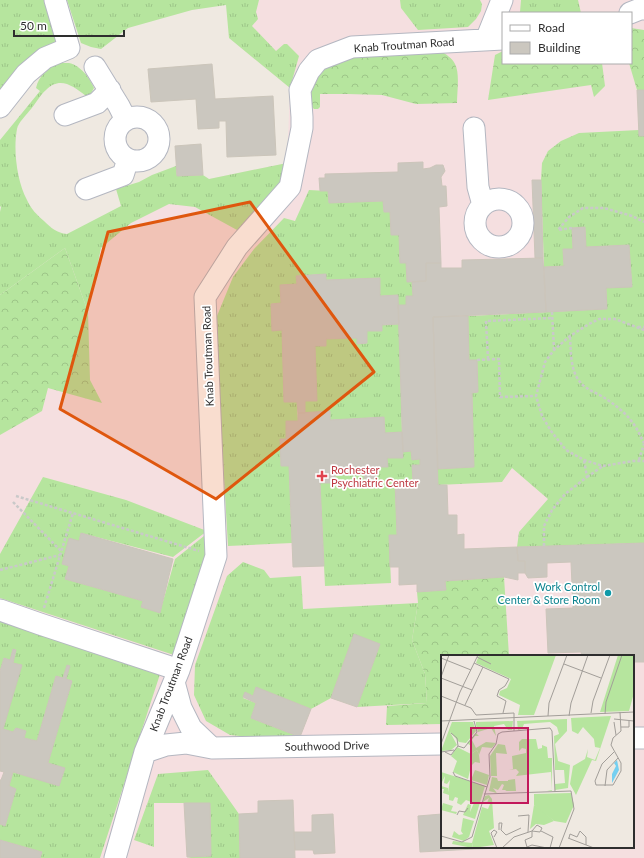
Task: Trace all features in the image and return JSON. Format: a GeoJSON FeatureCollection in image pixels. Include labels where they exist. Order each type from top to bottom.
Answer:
{"type":"FeatureCollection","features":[{"type":"Feature","properties":{"kind":"street"},"geometry":{"type":"LineString","coordinates":[[0,107],[26,74],[35,66],[45,58],[69,48],[55,0]]}},
{"type":"Feature","properties":{"kind":"street"},"geometry":{"type":"LineString","coordinates":[[494,40],[502,0]]}},
{"type":"Feature","properties":{"kind":"street"},"geometry":{"type":"LineString","coordinates":[[632,12],[644,9]]}},
{"type":"Feature","properties":{"kind":"street","name":"Knab Troutman Road"},"geometry":{"type":"LineString","coordinates":[[115,858],[145,752],[177,676],[216,556],[205,297],[237,248],[290,187],[302,128],[300,90],[309,71],[318,60],[352,47],[494,40]]}},
{"type":"Feature","properties":{"kind":"street"},"geometry":{"type":"LineString","coordinates":[[95,67],[110,90],[126,120]]}},
{"type":"Feature","properties":{"kind":"street"},"geometry":{"type":"LineString","coordinates":[[65,115],[97,103],[110,90]]}},
{"type":"Feature","properties":{"kind":"street"},"geometry":{"type":"LineString","coordinates":[[133,118],[148,120],[157,131],[159,139],[158,146],[154,152],[142,160],[135,161],[128,159],[122,155],[115,143],[117,130],[126,120],[133,118]]}},
{"type":"Feature","properties":{"kind":"street"},"geometry":{"type":"LineString","coordinates":[[474,128],[478,187],[483,205]]}},
{"type":"Feature","properties":{"kind":"street"},"geometry":{"type":"LineString","coordinates":[[86,189],[123,175],[128,159]]}},
{"type":"Feature","properties":{"kind":"street"},"geometry":{"type":"LineString","coordinates":[[0,610],[177,676],[181,708],[191,728],[212,748]]}},
{"type":"Feature","properties":{"kind":"street","name":"Southwood Drive"},"geometry":{"type":"LineString","coordinates":[[145,752],[166,745],[186,743],[212,748],[441,744]]}},
{"type":"Feature","properties":{"kind":"path"},"geometry":{"type":"LineString","coordinates":[[572,228],[558,230],[569,217],[583,208],[604,208],[632,216],[644,222]]}},
{"type":"Feature","properties":{"kind":"path"},"geometry":{"type":"LineString","coordinates":[[552,312],[554,350]]}},
{"type":"Feature","properties":{"kind":"path"},"geometry":{"type":"LineString","coordinates":[[488,359],[486,321],[553,318]]}},
{"type":"Feature","properties":{"kind":"path"},"geometry":{"type":"LineString","coordinates":[[603,466],[584,460],[566,450],[551,431],[542,416],[536,396],[545,362],[554,350],[570,336],[600,318],[615,319],[644,330]]}},
{"type":"Feature","properties":{"kind":"path"},"geometry":{"type":"LineString","coordinates":[[635,327],[644,327]]}},
{"type":"Feature","properties":{"kind":"path"},"geometry":{"type":"LineString","coordinates":[[570,336],[574,371],[580,382],[626,414],[635,426],[644,443],[639,460]]}},
{"type":"Feature","properties":{"kind":"path"},"geometry":{"type":"LineString","coordinates":[[477,360],[499,359],[500,397],[536,396]]}},
{"type":"Feature","properties":{"kind":"path"},"geometry":{"type":"LineString","coordinates":[[584,460],[587,477]]}},
{"type":"Feature","properties":{"kind":"path"},"geometry":{"type":"LineString","coordinates":[[544,546],[544,526],[552,510],[565,494],[603,466],[639,460],[644,461]]}},
{"type":"Feature","properties":{"kind":"path"},"geometry":{"type":"LineString","coordinates":[[16,496],[216,556]]}},
{"type":"Feature","properties":{"kind":"path"},"geometry":{"type":"LineString","coordinates":[[13,502],[61,552]]}},
{"type":"Feature","properties":{"kind":"path"},"geometry":{"type":"LineString","coordinates":[[40,624],[73,513]]}},
{"type":"Feature","properties":{"kind":"path"},"geometry":{"type":"LineString","coordinates":[[0,570],[60,555]]}},
{"type":"Feature","properties":{"kind":"highlighted area"},"geometry":{"type":"Polygon","coordinates":[[[250,202],[374,372],[216,499],[60,409],[108,232],[250,202]]]}},
{"type":"Feature","properties":{"kind":"shaded area","name":"Rochester Psychiatric Center"},"geometry":{"type":"Polygon","coordinates":[[[227,0],[644,0],[644,858],[0,858],[0,295],[100,222],[209,179],[287,163],[290,88],[229,38],[227,0]]]}},
{"type":"Feature","properties":{"kind":"green space"},"geometry":{"type":"Polygon","coordinates":[[[0,0],[49,0],[63,41],[0,99],[0,0]]]}},
{"type":"Feature","properties":{"kind":"green space"},"geometry":{"type":"Polygon","coordinates":[[[67,0],[259,0],[256,12],[258,19],[252,26],[276,51],[284,44],[287,44],[299,56],[290,88],[229,38],[226,5],[192,10],[128,28],[101,49],[81,43],[67,0]]]}},
{"type":"Feature","properties":{"kind":"green space"},"geometry":{"type":"Polygon","coordinates":[[[400,0],[480,0],[482,4],[481,11],[468,27],[418,30],[401,8],[400,0]]]}},
{"type":"Feature","properties":{"kind":"green space"},"geometry":{"type":"Polygon","coordinates":[[[521,0],[578,0],[581,12],[520,12],[521,0]]]}},
{"type":"Feature","properties":{"kind":"green space"},"geometry":{"type":"Polygon","coordinates":[[[632,28],[644,30],[644,90],[637,90],[629,64],[632,64],[632,28]]]}},
{"type":"Feature","properties":{"kind":"green space"},"geometry":{"type":"Polygon","coordinates":[[[440,51],[451,58],[457,68],[457,103],[416,104],[382,95],[320,94],[320,107],[318,109],[314,109],[310,105],[311,87],[317,71],[345,57],[440,51]]]}},
{"type":"Feature","properties":{"kind":"green space"},"geometry":{"type":"Polygon","coordinates":[[[502,52],[502,64],[602,64],[605,86],[594,97],[591,85],[488,100],[495,55],[502,52]]]}},
{"type":"Feature","properties":{"kind":"green space"},"geometry":{"type":"Polygon","coordinates":[[[56,63],[69,63],[77,66],[87,76],[94,88],[90,95],[86,96],[66,84],[61,83],[51,86],[42,94],[19,124],[15,146],[18,175],[27,200],[37,214],[49,226],[57,231],[67,234],[121,206],[116,189],[139,182],[152,175],[176,166],[177,176],[203,175],[209,179],[287,163],[286,176],[250,221],[237,230],[195,207],[169,204],[131,223],[101,248],[88,312],[65,248],[0,295],[0,140],[40,91],[36,88],[41,76],[56,63]]]}},
{"type":"Feature","properties":{"kind":"green space"},"geometry":{"type":"Polygon","coordinates":[[[639,130],[639,136],[644,136],[644,543],[517,547],[519,532],[548,499],[512,468],[502,482],[438,485],[438,469],[474,467],[472,393],[478,392],[477,360],[469,360],[468,316],[607,309],[606,288],[632,286],[629,245],[586,247],[585,227],[572,228],[573,249],[563,250],[564,266],[544,267],[541,180],[542,163],[548,151],[561,141],[579,133],[639,130]]]}},
{"type":"Feature","properties":{"kind":"green space"},"geometry":{"type":"Polygon","coordinates":[[[309,190],[328,191],[329,203],[383,201],[384,212],[390,212],[391,235],[399,235],[400,263],[406,263],[407,281],[412,282],[413,296],[406,296],[406,305],[398,305],[398,295],[380,296],[379,278],[326,280],[325,274],[296,276],[297,284],[280,285],[281,303],[271,304],[272,330],[282,330],[284,402],[297,402],[298,421],[286,421],[286,439],[280,439],[281,466],[289,466],[292,543],[228,546],[220,410],[217,316],[233,277],[254,249],[284,218],[295,221],[309,190]]]}},
{"type":"Feature","properties":{"kind":"green space"},"geometry":{"type":"Polygon","coordinates":[[[65,248],[88,312],[90,380],[102,403],[48,388],[42,411],[0,435],[0,295],[65,248]]]}},
{"type":"Feature","properties":{"kind":"green space"},"geometry":{"type":"Polygon","coordinates":[[[399,324],[402,432],[385,433],[384,417],[330,420],[330,411],[305,413],[305,401],[316,401],[315,346],[326,346],[326,339],[357,338],[357,344],[367,343],[367,331],[382,325],[399,324]]]}},
{"type":"Feature","properties":{"kind":"green space"},"geometry":{"type":"Polygon","coordinates":[[[411,451],[412,460],[420,459],[420,465],[412,465],[413,482],[395,483],[397,535],[389,536],[391,583],[325,586],[320,483],[335,483],[335,475],[364,474],[364,479],[376,479],[376,467],[387,467],[387,458],[403,458],[403,452],[411,451]]]}},
{"type":"Feature","properties":{"kind":"green space"},"geometry":{"type":"Polygon","coordinates":[[[43,477],[126,500],[207,531],[173,557],[81,533],[79,541],[62,564],[69,566],[65,579],[143,601],[141,607],[160,612],[175,559],[209,532],[208,563],[177,656],[0,598],[0,554],[43,477]]]}},
{"type":"Feature","properties":{"kind":"green space"},"geometry":{"type":"Polygon","coordinates":[[[243,562],[264,570],[270,578],[301,576],[303,609],[418,603],[412,640],[425,674],[427,703],[357,707],[380,644],[354,635],[331,698],[311,709],[256,688],[253,696],[245,693],[243,698],[256,703],[251,718],[300,737],[289,741],[230,735],[206,721],[194,695],[195,665],[227,576],[243,562]]]}},
{"type":"Feature","properties":{"kind":"green space"},"geometry":{"type":"Polygon","coordinates":[[[504,577],[509,655],[441,655],[441,724],[386,725],[387,706],[427,703],[425,674],[412,640],[418,603],[417,592],[446,590],[445,581],[504,577]]]}},
{"type":"Feature","properties":{"kind":"green space"},"geometry":{"type":"Polygon","coordinates":[[[0,614],[163,665],[100,858],[40,858],[42,852],[0,840],[0,824],[5,826],[16,789],[9,786],[13,772],[59,785],[64,768],[48,763],[72,681],[66,679],[69,666],[67,666],[63,678],[56,676],[37,741],[24,738],[26,731],[16,728],[13,732],[3,729],[21,665],[13,663],[16,650],[13,649],[10,660],[4,658],[0,671],[0,614]]]}},
{"type":"Feature","properties":{"kind":"green space"},"geometry":{"type":"Polygon","coordinates":[[[208,770],[239,814],[240,858],[187,857],[211,856],[210,803],[154,803],[154,847],[134,840],[158,774],[208,770]]]}},
{"type":"Feature","properties":{"kind":"building"},"geometry":{"type":"Polygon","coordinates":[[[212,64],[215,99],[273,96],[276,155],[227,157],[226,121],[219,121],[219,128],[198,129],[196,99],[151,102],[148,69],[212,64]]]}},
{"type":"Feature","properties":{"kind":"building"},"geometry":{"type":"Polygon","coordinates":[[[637,90],[644,90],[644,136],[639,136],[637,90]]]}},
{"type":"Feature","properties":{"kind":"building"},"geometry":{"type":"Polygon","coordinates":[[[201,144],[203,175],[177,176],[175,146],[201,144]]]}},
{"type":"Feature","properties":{"kind":"building"},"geometry":{"type":"Polygon","coordinates":[[[423,162],[423,169],[436,165],[443,165],[445,171],[441,177],[442,186],[446,186],[447,206],[439,207],[441,263],[426,263],[426,281],[407,282],[406,263],[400,263],[399,235],[391,235],[390,212],[384,212],[383,201],[329,203],[328,191],[320,191],[319,178],[325,178],[325,174],[398,172],[398,163],[423,162]]]}},
{"type":"Feature","properties":{"kind":"building"},"geometry":{"type":"Polygon","coordinates":[[[532,180],[541,180],[543,258],[535,258],[532,180]]]}},
{"type":"Feature","properties":{"kind":"building"},"geometry":{"type":"Polygon","coordinates":[[[585,227],[586,247],[629,245],[632,287],[606,288],[607,309],[546,312],[544,267],[564,266],[563,249],[573,249],[572,228],[585,227]]]}},
{"type":"Feature","properties":{"kind":"building"},"geometry":{"type":"Polygon","coordinates":[[[543,258],[546,312],[433,317],[438,485],[447,485],[448,515],[457,515],[457,535],[464,534],[464,549],[517,547],[518,561],[525,561],[525,573],[518,573],[518,580],[504,577],[445,581],[446,590],[417,592],[417,584],[399,585],[399,567],[390,567],[389,535],[397,535],[395,482],[413,482],[412,465],[420,465],[420,459],[412,460],[411,451],[403,452],[398,305],[406,305],[406,296],[413,296],[412,282],[426,281],[426,263],[441,263],[441,268],[462,268],[462,260],[543,258]]]}},
{"type":"Feature","properties":{"kind":"building"},"geometry":{"type":"Polygon","coordinates":[[[326,274],[326,280],[380,278],[380,296],[398,295],[399,324],[382,325],[382,331],[367,331],[367,343],[357,344],[357,338],[326,339],[326,346],[315,346],[317,401],[305,401],[305,413],[298,413],[297,402],[284,402],[282,330],[272,331],[271,304],[281,303],[280,285],[297,284],[296,276],[326,274]]]}},
{"type":"Feature","properties":{"kind":"building"},"geometry":{"type":"Polygon","coordinates":[[[468,316],[469,360],[477,360],[478,392],[472,393],[474,467],[438,469],[433,317],[468,316]]]}},
{"type":"Feature","properties":{"kind":"building"},"geometry":{"type":"Polygon","coordinates":[[[330,411],[330,420],[384,417],[385,433],[402,432],[403,458],[387,458],[388,467],[376,467],[376,479],[364,479],[364,474],[335,475],[335,483],[320,483],[324,566],[293,567],[289,466],[281,466],[280,439],[286,439],[286,421],[298,421],[298,413],[330,411]]]}},
{"type":"Feature","properties":{"kind":"building"},"geometry":{"type":"Polygon","coordinates":[[[81,533],[173,559],[160,613],[141,607],[143,601],[65,579],[69,566],[62,564],[69,538],[79,541],[81,533]]]}},
{"type":"Feature","properties":{"kind":"building","name":"Work Control Center & Store Room"},"geometry":{"type":"Polygon","coordinates":[[[644,543],[644,662],[634,662],[634,655],[582,655],[581,652],[548,653],[546,609],[573,608],[571,562],[547,563],[547,577],[528,578],[525,573],[525,561],[518,561],[517,547],[644,543]]]}},
{"type":"Feature","properties":{"kind":"building"},"geometry":{"type":"Polygon","coordinates":[[[354,634],[380,644],[357,707],[331,698],[354,634]]]}},
{"type":"Feature","properties":{"kind":"building"},"geometry":{"type":"Polygon","coordinates":[[[13,649],[16,650],[13,663],[22,665],[3,729],[13,732],[16,728],[26,731],[24,738],[37,741],[56,676],[63,678],[67,665],[70,666],[66,679],[72,681],[48,763],[65,768],[59,786],[13,772],[9,786],[16,789],[5,826],[0,824],[0,780],[4,772],[0,771],[0,671],[4,658],[10,660],[13,649]]]}},
{"type":"Feature","properties":{"kind":"building"},"geometry":{"type":"Polygon","coordinates":[[[256,687],[311,709],[300,737],[251,718],[256,703],[243,697],[245,692],[253,696],[256,687]]]}},
{"type":"Feature","properties":{"kind":"building"},"geometry":{"type":"Polygon","coordinates":[[[293,800],[295,858],[240,858],[239,814],[258,813],[258,801],[293,800]]]}},
{"type":"Feature","properties":{"kind":"building"},"geometry":{"type":"Polygon","coordinates":[[[184,803],[210,803],[211,856],[187,857],[184,803]]]}},
{"type":"Feature","properties":{"kind":"building"},"geometry":{"type":"Polygon","coordinates":[[[333,814],[335,853],[314,854],[313,850],[295,850],[294,832],[312,832],[312,815],[333,814]]]}},
{"type":"Feature","properties":{"kind":"building"},"geometry":{"type":"Polygon","coordinates":[[[441,814],[441,848],[474,849],[420,852],[418,816],[441,814]]]}},
{"type":"Feature","properties":{"kind":"building"},"geometry":{"type":"Polygon","coordinates":[[[0,840],[42,852],[40,858],[0,858],[0,840]]]}},
{"type":"Feature","properties":{"kind":"building"},"geometry":{"type":"Polygon","coordinates":[[[474,848],[506,848],[474,849],[474,848]]]}},
{"type":"Feature","properties":{"kind":"place","name":"Rochester Psychiatric Center"},"geometry":{"type":"Point","coordinates":[322,476]}},
{"type":"Feature","properties":{"kind":"place","name":"Work Control Center & Store Room"},"geometry":{"type":"Point","coordinates":[608,593]}}]}
